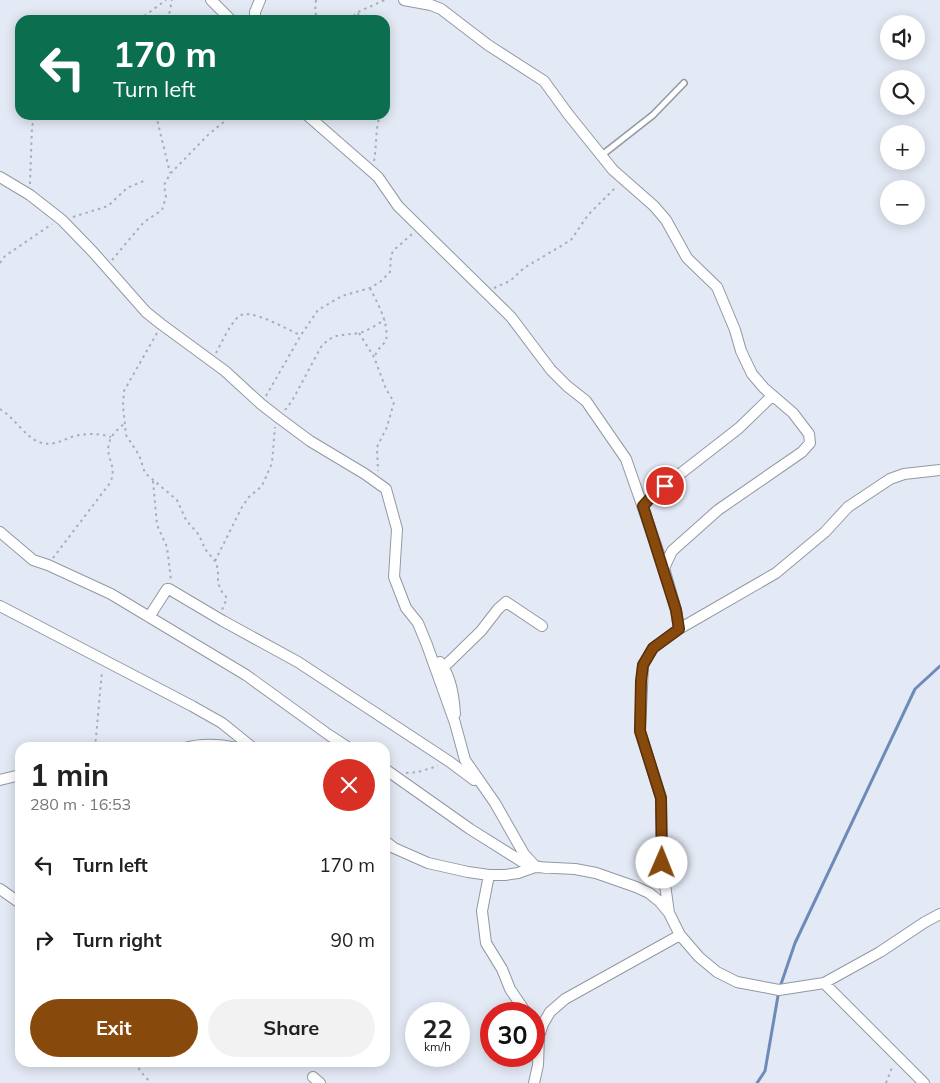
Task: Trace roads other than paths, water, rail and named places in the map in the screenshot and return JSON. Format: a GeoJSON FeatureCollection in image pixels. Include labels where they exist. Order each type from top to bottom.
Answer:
{"type":"FeatureCollection","features":[{"type":"Feature","properties":{"kind":"street"},"geometry":{"type":"LineString","coordinates":[[211,0],[226,15]]}},
{"type":"Feature","properties":{"kind":"street"},"geometry":{"type":"LineString","coordinates":[[255,15],[260,0]]}},
{"type":"Feature","properties":{"kind":"street"},"geometry":{"type":"LineString","coordinates":[[404,0],[431,5],[441,9],[488,45],[544,81],[613,170],[660,213],[666,220],[687,258],[717,287],[735,330],[741,351],[757,382],[793,413],[809,434],[810,444],[802,452],[718,510],[672,551],[664,568]]}},
{"type":"Feature","properties":{"kind":"street"},"geometry":{"type":"LineString","coordinates":[[313,120],[378,177],[398,206],[510,317],[551,370],[586,401],[593,410],[626,459],[664,568],[676,610],[679,629]]}},
{"type":"Feature","properties":{"kind":"street"},"geometry":{"type":"LineString","coordinates":[[0,176],[62,220],[146,312],[224,371],[277,417],[310,441],[386,489],[397,528],[394,577],[406,608],[418,623],[427,645],[455,723],[465,760],[482,787],[495,803],[524,854],[535,866],[540,867]]}},
{"type":"Feature","properties":{"kind":"street"},"geometry":{"type":"LineString","coordinates":[[643,506],[653,495],[739,428],[772,396]]}},
{"type":"Feature","properties":{"kind":"street"},"geometry":{"type":"LineString","coordinates":[[669,913],[662,863],[661,798],[640,731],[643,665],[653,648],[679,629],[776,573],[825,532],[848,507],[890,479],[904,474],[940,470]]}},
{"type":"Feature","properties":{"kind":"street"},"geometry":{"type":"LineString","coordinates":[[0,532],[33,560],[111,594],[246,675],[340,742]]}},
{"type":"Feature","properties":{"kind":"street"},"geometry":{"type":"LineString","coordinates":[[149,617],[163,593],[169,589],[222,621],[298,662],[450,762],[482,787]]}},
{"type":"Feature","properties":{"kind":"street"},"geometry":{"type":"LineString","coordinates":[[444,667],[481,631],[506,602],[542,626]]}},
{"type":"Feature","properties":{"kind":"street"},"geometry":{"type":"LineString","coordinates":[[0,606],[146,681],[222,724],[247,742]]}},
{"type":"Feature","properties":{"kind":"street"},"geometry":{"type":"LineString","coordinates":[[427,645],[444,667],[454,701],[455,723]]}},
{"type":"Feature","properties":{"kind":"street"},"geometry":{"type":"LineString","coordinates":[[390,772],[470,829],[529,866],[575,869],[596,873],[649,893],[669,913],[680,935],[699,957],[717,972],[736,982],[779,990],[824,983],[880,952],[940,914]]}},
{"type":"Feature","properties":{"kind":"street"},"geometry":{"type":"LineString","coordinates":[[0,780],[15,776]]}},
{"type":"Feature","properties":{"kind":"street"},"geometry":{"type":"LineString","coordinates":[[390,845],[428,863],[489,875],[518,873],[540,867]]}},
{"type":"Feature","properties":{"kind":"street"},"geometry":{"type":"LineString","coordinates":[[489,875],[482,911],[486,943],[519,1002]]}},
{"type":"Feature","properties":{"kind":"street"},"geometry":{"type":"LineString","coordinates":[[0,889],[15,900]]}},
{"type":"Feature","properties":{"kind":"street"},"geometry":{"type":"LineString","coordinates":[[545,1023],[550,1012],[565,999],[680,935]]}},
{"type":"Feature","properties":{"kind":"street"},"geometry":{"type":"LineString","coordinates":[[824,983],[924,1083]]}},
{"type":"Feature","properties":{"kind":"street"},"geometry":{"type":"LineString","coordinates":[[534,1083],[538,1067]]}},
{"type":"Feature","properties":{"kind":"lane"},"geometry":{"type":"LineString","coordinates":[[602,155],[653,115],[684,83]]}},
{"type":"Feature","properties":{"kind":"waterway"},"geometry":{"type":"LineString","coordinates":[[757,1083],[765,1071],[779,990],[795,943],[915,689],[940,666]]}}]}
